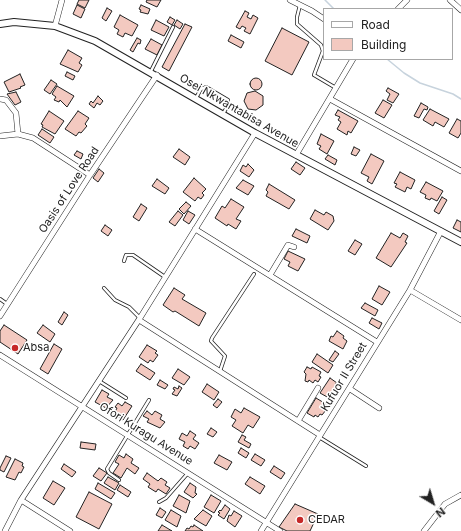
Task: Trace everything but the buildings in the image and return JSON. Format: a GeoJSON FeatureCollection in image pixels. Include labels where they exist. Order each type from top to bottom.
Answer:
{"type":"FeatureCollection","features":[{"type":"Feature","properties":{"kind":"street"},"geometry":{"type":"LineString","coordinates":[[55,26],[62,0]]}},
{"type":"Feature","properties":{"kind":"street"},"geometry":{"type":"LineString","coordinates":[[290,0],[323,18]]}},
{"type":"Feature","properties":{"kind":"street"},"geometry":{"type":"LineString","coordinates":[[399,8],[407,0]]}},
{"type":"Feature","properties":{"kind":"street"},"geometry":{"type":"LineString","coordinates":[[450,0],[461,10]]}},
{"type":"Feature","properties":{"kind":"street","name":"Osei Nkwantabisa Avenue"},"geometry":{"type":"LineString","coordinates":[[0,24],[14,22],[55,26],[95,41],[157,75],[255,133],[461,242]]}},
{"type":"Feature","properties":{"kind":"street"},"geometry":{"type":"LineString","coordinates":[[296,155],[352,60]]}},
{"type":"Feature","properties":{"kind":"street","name":"Oasis of Love Road"},"geometry":{"type":"LineString","coordinates":[[0,316],[90,174],[157,75]]}},
{"type":"Feature","properties":{"kind":"street"},"geometry":{"type":"LineString","coordinates":[[0,99],[4,98],[16,113],[18,134]]}},
{"type":"Feature","properties":{"kind":"street"},"geometry":{"type":"LineString","coordinates":[[330,99],[461,171]]}},
{"type":"Feature","properties":{"kind":"street"},"geometry":{"type":"LineString","coordinates":[[5,531],[21,500],[81,406],[140,319],[255,133]]}},
{"type":"Feature","properties":{"kind":"street"},"geometry":{"type":"LineString","coordinates":[[0,136],[18,134],[33,138],[90,174]]}},
{"type":"Feature","properties":{"kind":"street"},"geometry":{"type":"LineString","coordinates":[[195,229],[377,342]]}},
{"type":"Feature","properties":{"kind":"street","name":"Kufuor II Street"},"geometry":{"type":"LineString","coordinates":[[261,531],[410,290],[441,231]]}},
{"type":"Feature","properties":{"kind":"street"},"geometry":{"type":"LineString","coordinates":[[270,275],[288,246],[294,247]]}},
{"type":"Feature","properties":{"kind":"street"},"geometry":{"type":"LineString","coordinates":[[410,290],[461,320]]}},
{"type":"Feature","properties":{"kind":"street"},"geometry":{"type":"LineString","coordinates":[[140,319],[319,436]]}},
{"type":"Feature","properties":{"kind":"street","name":"Ofori Kuragu Avenue"},"geometry":{"type":"LineString","coordinates":[[0,355],[280,531]]}},
{"type":"Feature","properties":{"kind":"street"},"geometry":{"type":"LineString","coordinates":[[298,421],[318,388]]}},
{"type":"Feature","properties":{"kind":"street"},"geometry":{"type":"LineString","coordinates":[[350,389],[379,408]]}},
{"type":"Feature","properties":{"kind":"street"},"geometry":{"type":"LineString","coordinates":[[424,531],[445,504],[461,495]]}},
{"type":"Feature","properties":{"kind":"street"},"geometry":{"type":"LineString","coordinates":[[21,500],[70,531]]}},
{"type":"Feature","properties":{"kind":"lane"},"geometry":{"type":"LineString","coordinates":[[300,5],[297,24],[321,45],[323,51],[314,75],[336,88]]}},
{"type":"Feature","properties":{"kind":"lane"},"geometry":{"type":"LineString","coordinates":[[151,72],[173,27]]}},
{"type":"Feature","properties":{"kind":"lane"},"geometry":{"type":"LineString","coordinates":[[196,98],[202,89],[206,87],[228,100],[228,105],[223,114]]}},
{"type":"Feature","properties":{"kind":"lane"},"geometry":{"type":"LineString","coordinates":[[124,261],[126,255],[133,255],[166,277]]}},
{"type":"Feature","properties":{"kind":"lane"},"geometry":{"type":"LineString","coordinates":[[220,371],[225,356],[211,341],[212,338],[254,274]]}},
{"type":"Feature","properties":{"kind":"lane"},"geometry":{"type":"LineString","coordinates":[[104,288],[115,300],[129,307],[140,319]]}},
{"type":"Feature","properties":{"kind":"lane"},"geometry":{"type":"LineString","coordinates":[[0,299],[7,304]]}},
{"type":"Feature","properties":{"kind":"lane"},"geometry":{"type":"LineString","coordinates":[[98,381],[126,398]]}},
{"type":"Feature","properties":{"kind":"lane"},"geometry":{"type":"LineString","coordinates":[[120,480],[110,474],[107,469],[149,400]]}},
{"type":"Feature","properties":{"kind":"lane"},"geometry":{"type":"LineString","coordinates":[[319,436],[366,466]]}},
{"type":"Feature","properties":{"kind":"lane"},"geometry":{"type":"LineString","coordinates":[[159,502],[172,492],[188,472]]}},
{"type":"Feature","properties":{"kind":"waterway"},"geometry":{"type":"LineString","coordinates":[[325,0],[333,8]]}},
{"type":"Feature","properties":{"kind":"waterway"},"geometry":{"type":"LineString","coordinates":[[388,60],[404,73],[420,83],[453,94],[461,99]]}},
{"type":"Feature","properties":{"kind":"place","name":"Absa"},"geometry":{"type":"Point","coordinates":[15,348]}},
{"type":"Feature","properties":{"kind":"place","name":"CEDAR"},"geometry":{"type":"Point","coordinates":[300,520]}}]}
